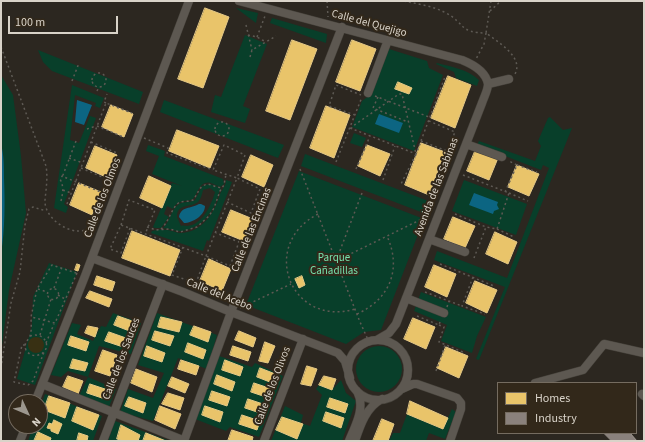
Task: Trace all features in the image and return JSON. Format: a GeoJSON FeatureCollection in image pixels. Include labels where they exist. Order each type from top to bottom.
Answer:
{"type":"FeatureCollection","features":[{"type":"Feature","properties":{"kind":"street","name":"Calle de los Olmos"},"geometry":{"type":"LineString","coordinates":[[38,394],[92,258],[189,1]]}},
{"type":"Feature","properties":{"kind":"street","name":"Calle del Quejigo"},"geometry":{"type":"LineString","coordinates":[[239,1],[330,24],[472,64]]}},
{"type":"Feature","properties":{"kind":"street","name":"Calle de las Encinas"},"geometry":{"type":"LineString","coordinates":[[185,441],[231,312],[342,28]]}},
{"type":"Feature","properties":{"kind":"street"},"geometry":{"type":"LineString","coordinates":[[365,94],[388,40]]}},
{"type":"Feature","properties":{"kind":"street"},"geometry":{"type":"LineString","coordinates":[[472,64],[482,74],[488,84],[509,79]]}},
{"type":"Feature","properties":{"kind":"street","name":"Avenida de las Sabinas"},"geometry":{"type":"LineString","coordinates":[[373,341],[389,333],[396,324],[488,84]]}},
{"type":"Feature","properties":{"kind":"street"},"geometry":{"type":"LineString","coordinates":[[466,144],[505,159]]}},
{"type":"Feature","properties":{"kind":"street"},"geometry":{"type":"LineString","coordinates":[[429,239],[465,252]]}},
{"type":"Feature","properties":{"kind":"street","name":"Calle del Acebo"},"geometry":{"type":"LineString","coordinates":[[92,258],[163,284],[338,353]]}},
{"type":"Feature","properties":{"kind":"street","name":"Calle de los Sauces"},"geometry":{"type":"LineString","coordinates":[[103,441],[163,284]]}},
{"type":"Feature","properties":{"kind":"street"},"geometry":{"type":"LineString","coordinates":[[406,298],[444,313]]}},
{"type":"Feature","properties":{"kind":"street","name":"Avenida de las Sabinas"},"geometry":{"type":"LineString","coordinates":[[396,324],[396,338],[401,350]]}},
{"type":"Feature","properties":{"kind":"street","name":"Calle de los Olivos"},"geometry":{"type":"LineString","coordinates":[[264,441],[303,339]]}},
{"type":"Feature","properties":{"kind":"street"},"geometry":{"type":"LineString","coordinates":[[338,353],[348,353],[373,341],[389,342],[401,350],[406,357],[412,377],[418,384]]}},
{"type":"Feature","properties":{"kind":"street"},"geometry":{"type":"LineString","coordinates":[[539,382],[583,370],[604,344],[644,353]]}},
{"type":"Feature","properties":{"kind":"street"},"geometry":{"type":"LineString","coordinates":[[350,378],[349,364],[352,355],[358,348]]}},
{"type":"Feature","properties":{"kind":"street"},"geometry":{"type":"LineString","coordinates":[[338,353],[344,361],[350,378],[360,398],[358,417],[349,441]]}},
{"type":"Feature","properties":{"kind":"street"},"geometry":{"type":"LineString","coordinates":[[400,390],[406,380],[408,366]]}},
{"type":"Feature","properties":{"kind":"street"},"geometry":{"type":"LineString","coordinates":[[42,384],[185,441]]}},
{"type":"Feature","properties":{"kind":"street"},"geometry":{"type":"LineString","coordinates":[[357,390],[369,399],[382,399],[393,396],[409,385],[418,384],[457,398],[461,403],[462,409],[450,441]]}},
{"type":"Feature","properties":{"kind":"street"},"geometry":{"type":"LineString","coordinates":[[355,441],[366,415],[374,404],[382,399]]}},
{"type":"Feature","properties":{"kind":"path"},"geometry":{"type":"LineString","coordinates":[[327,1],[330,24]]}},
{"type":"Feature","properties":{"kind":"path"},"geometry":{"type":"LineString","coordinates":[[404,1],[440,10],[451,16],[467,30],[478,33],[486,33],[514,57],[518,64],[514,76],[509,79]]}},
{"type":"Feature","properties":{"kind":"path"},"geometry":{"type":"LineString","coordinates":[[472,64],[484,44],[491,1]]}},
{"type":"Feature","properties":{"kind":"path"},"geometry":{"type":"LineString","coordinates":[[490,11],[501,1]]}},
{"type":"Feature","properties":{"kind":"path"},"geometry":{"type":"LineString","coordinates":[[257,37],[268,8]]}},
{"type":"Feature","properties":{"kind":"path"},"geometry":{"type":"LineString","coordinates":[[246,25],[252,50],[250,57]]}},
{"type":"Feature","properties":{"kind":"path"},"geometry":{"type":"LineString","coordinates":[[248,34],[266,42]]}},
{"type":"Feature","properties":{"kind":"path"},"geometry":{"type":"LineString","coordinates":[[252,50],[276,36]]}},
{"type":"Feature","properties":{"kind":"path"},"geometry":{"type":"LineString","coordinates":[[1,47],[40,148],[48,174],[45,186],[46,211],[58,223],[70,230],[77,231],[102,229]]}},
{"type":"Feature","properties":{"kind":"path"},"geometry":{"type":"LineString","coordinates":[[72,81],[79,63]]}},
{"type":"Feature","properties":{"kind":"path"},"geometry":{"type":"LineString","coordinates":[[97,91],[105,82],[105,78],[102,73],[93,78],[93,84],[99,87]]}},
{"type":"Feature","properties":{"kind":"path"},"geometry":{"type":"LineString","coordinates":[[400,186],[416,154],[445,77]]}},
{"type":"Feature","properties":{"kind":"path"},"geometry":{"type":"LineString","coordinates":[[355,115],[329,106],[336,85],[378,97],[430,117]]}},
{"type":"Feature","properties":{"kind":"path"},"geometry":{"type":"LineString","coordinates":[[67,204],[106,103],[104,102],[107,94]]}},
{"type":"Feature","properties":{"kind":"path"},"geometry":{"type":"LineString","coordinates":[[336,162],[365,94]]}},
{"type":"Feature","properties":{"kind":"path"},"geometry":{"type":"LineString","coordinates":[[350,129],[388,101],[399,94],[402,94],[416,154]]}},
{"type":"Feature","properties":{"kind":"path"},"geometry":{"type":"LineString","coordinates":[[378,97],[373,108],[408,122]]}},
{"type":"Feature","properties":{"kind":"path"},"geometry":{"type":"LineString","coordinates":[[106,103],[132,113]]}},
{"type":"Feature","properties":{"kind":"path"},"geometry":{"type":"LineString","coordinates":[[421,141],[447,151],[455,132],[428,121]]}},
{"type":"Feature","properties":{"kind":"path"},"geometry":{"type":"LineString","coordinates":[[223,135],[218,134],[215,128],[219,123],[224,122]]}},
{"type":"Feature","properties":{"kind":"path"},"geometry":{"type":"LineString","coordinates":[[221,138],[228,132],[229,128],[224,122]]}},
{"type":"Feature","properties":{"kind":"path"},"geometry":{"type":"LineString","coordinates":[[87,129],[97,127],[123,137]]}},
{"type":"Feature","properties":{"kind":"path"},"geometry":{"type":"LineString","coordinates":[[350,129],[416,154]]}},
{"type":"Feature","properties":{"kind":"path"},"geometry":{"type":"LineString","coordinates":[[138,136],[168,148],[167,153],[237,178],[260,189],[251,213],[227,202]]}},
{"type":"Feature","properties":{"kind":"path"},"geometry":{"type":"LineString","coordinates":[[356,169],[370,136]]}},
{"type":"Feature","properties":{"kind":"path"},"geometry":{"type":"LineString","coordinates":[[61,201],[63,185],[60,179],[76,141]]}},
{"type":"Feature","properties":{"kind":"path"},"geometry":{"type":"LineString","coordinates":[[91,142],[117,153]]}},
{"type":"Feature","properties":{"kind":"path"},"geometry":{"type":"LineString","coordinates":[[183,248],[172,275],[196,283],[245,154],[224,145],[213,170]]}},
{"type":"Feature","properties":{"kind":"path"},"geometry":{"type":"LineString","coordinates":[[383,180],[396,146]]}},
{"type":"Feature","properties":{"kind":"path"},"geometry":{"type":"LineString","coordinates":[[70,158],[82,163]]}},
{"type":"Feature","properties":{"kind":"path"},"geometry":{"type":"LineString","coordinates":[[505,159],[516,165],[537,172]]}},
{"type":"Feature","properties":{"kind":"path"},"geometry":{"type":"LineString","coordinates":[[505,192],[516,165]]}},
{"type":"Feature","properties":{"kind":"path"},"geometry":{"type":"LineString","coordinates":[[81,168],[108,179]]}},
{"type":"Feature","properties":{"kind":"path"},"geometry":{"type":"LineString","coordinates":[[300,169],[357,314],[373,341]]}},
{"type":"Feature","properties":{"kind":"path"},"geometry":{"type":"LineString","coordinates":[[455,172],[528,201]]}},
{"type":"Feature","properties":{"kind":"path"},"geometry":{"type":"LineString","coordinates":[[63,174],[64,177],[103,193]]}},
{"type":"Feature","properties":{"kind":"path"},"geometry":{"type":"LineString","coordinates":[[148,227],[156,230],[161,229],[180,232],[197,227],[212,212],[224,185],[226,174]]}},
{"type":"Feature","properties":{"kind":"path"},"geometry":{"type":"LineString","coordinates":[[161,229],[167,223],[176,205],[181,202],[193,200],[198,190],[202,186],[208,184],[222,188]]}},
{"type":"Feature","properties":{"kind":"path"},"geometry":{"type":"LineString","coordinates":[[63,190],[71,193]]}},
{"type":"Feature","properties":{"kind":"path"},"geometry":{"type":"LineString","coordinates":[[336,261],[362,193]]}},
{"type":"Feature","properties":{"kind":"path"},"geometry":{"type":"LineString","coordinates":[[497,229],[509,193]]}},
{"type":"Feature","properties":{"kind":"path"},"geometry":{"type":"LineString","coordinates":[[130,228],[121,253],[110,249],[121,225],[129,200],[155,210],[146,233]]}},
{"type":"Feature","properties":{"kind":"path"},"geometry":{"type":"LineString","coordinates":[[1,368],[11,303],[20,272],[25,225],[29,209],[33,207],[46,211]]}},
{"type":"Feature","properties":{"kind":"path"},"geometry":{"type":"LineString","coordinates":[[318,214],[302,224],[296,231],[288,248],[286,266],[291,284],[299,295],[315,308],[335,312],[355,309]]}},
{"type":"Feature","properties":{"kind":"path"},"geometry":{"type":"LineString","coordinates":[[455,214],[486,227],[497,229],[514,237]]}},
{"type":"Feature","properties":{"kind":"path"},"geometry":{"type":"LineString","coordinates":[[336,261],[426,217]]}},
{"type":"Feature","properties":{"kind":"path"},"geometry":{"type":"LineString","coordinates":[[121,225],[146,233],[230,266],[239,242],[216,233]]}},
{"type":"Feature","properties":{"kind":"path"},"geometry":{"type":"LineString","coordinates":[[474,258],[486,227]]}},
{"type":"Feature","properties":{"kind":"path"},"geometry":{"type":"LineString","coordinates":[[357,314],[375,303],[388,286],[394,261],[387,236]]}},
{"type":"Feature","properties":{"kind":"path"},"geometry":{"type":"LineString","coordinates":[[440,264],[494,286]]}},
{"type":"Feature","properties":{"kind":"path"},"geometry":{"type":"LineString","coordinates":[[52,265],[62,268],[77,274],[46,343],[46,347],[34,381],[28,385],[14,382],[22,345],[25,345],[30,336],[31,317],[37,289],[52,265]]}},
{"type":"Feature","properties":{"kind":"path"},"geometry":{"type":"LineString","coordinates":[[47,292],[54,288],[62,268]]}},
{"type":"Feature","properties":{"kind":"path"},"geometry":{"type":"LineString","coordinates":[[462,306],[473,277]]}},
{"type":"Feature","properties":{"kind":"path"},"geometry":{"type":"LineString","coordinates":[[231,312],[291,284]]}},
{"type":"Feature","properties":{"kind":"path"},"geometry":{"type":"LineString","coordinates":[[54,288],[57,290],[58,295],[65,299]]}},
{"type":"Feature","properties":{"kind":"path"},"geometry":{"type":"LineString","coordinates":[[37,289],[47,292]]}},
{"type":"Feature","properties":{"kind":"path"},"geometry":{"type":"LineString","coordinates":[[47,292],[47,295],[51,299]]}},
{"type":"Feature","properties":{"kind":"path"},"geometry":{"type":"LineString","coordinates":[[425,292],[485,314]]}},
{"type":"Feature","properties":{"kind":"path"},"geometry":{"type":"LineString","coordinates":[[51,299],[55,299],[58,295]]}},
{"type":"Feature","properties":{"kind":"path"},"geometry":{"type":"LineString","coordinates":[[40,336],[51,299]]}},
{"type":"Feature","properties":{"kind":"path"},"geometry":{"type":"LineString","coordinates":[[31,317],[55,324],[55,322]]}},
{"type":"Feature","properties":{"kind":"path"},"geometry":{"type":"LineString","coordinates":[[439,325],[444,327],[439,342],[465,353]]}},
{"type":"Feature","properties":{"kind":"path"},"geometry":{"type":"LineString","coordinates":[[30,336],[40,336],[46,343]]}},
{"type":"Feature","properties":{"kind":"path"},"geometry":{"type":"LineString","coordinates":[[25,345],[27,351],[33,356],[40,355],[44,352]]}},
{"type":"Feature","properties":{"kind":"path"},"geometry":{"type":"LineString","coordinates":[[436,371],[445,345]]}},
{"type":"Feature","properties":{"kind":"green space"},"geometry":{"type":"Polygon","coordinates":[[[236,8],[258,13],[256,23],[236,8]]]}},
{"type":"Feature","properties":{"kind":"green space"},"geometry":{"type":"Polygon","coordinates":[[[272,18],[327,34],[326,43],[270,23],[272,18]]]}},
{"type":"Feature","properties":{"kind":"green space"},"geometry":{"type":"Polygon","coordinates":[[[245,35],[267,44],[243,106],[250,109],[245,123],[211,112],[215,95],[221,97],[245,35]]]}},
{"type":"Feature","properties":{"kind":"green space"},"geometry":{"type":"Polygon","coordinates":[[[389,49],[427,61],[429,68],[443,75],[414,151],[352,127],[362,101],[370,95],[389,49]]]}},
{"type":"Feature","properties":{"kind":"green space"},"geometry":{"type":"Polygon","coordinates":[[[38,50],[143,92],[139,104],[52,71],[43,62],[38,50]]]}},
{"type":"Feature","properties":{"kind":"green space"},"geometry":{"type":"Polygon","coordinates":[[[437,63],[469,73],[479,80],[477,86],[456,78],[454,72],[436,64],[437,63]]]}},
{"type":"Feature","properties":{"kind":"green space"},"geometry":{"type":"Polygon","coordinates":[[[1,75],[13,95],[21,156],[26,213],[9,290],[1,353],[1,75]]]}},
{"type":"Feature","properties":{"kind":"green space"},"geometry":{"type":"Polygon","coordinates":[[[72,85],[104,98],[100,108],[95,106],[96,103],[75,95],[70,140],[79,143],[90,116],[96,118],[64,204],[68,207],[66,213],[54,208],[72,85]]]}},
{"type":"Feature","properties":{"kind":"green space"},"geometry":{"type":"Polygon","coordinates":[[[164,100],[284,145],[278,158],[160,112],[164,100]]]}},
{"type":"Feature","properties":{"kind":"green space"},"geometry":{"type":"Polygon","coordinates":[[[550,117],[563,130],[572,128],[479,360],[476,359],[505,287],[434,260],[437,251],[507,278],[549,168],[543,165],[541,170],[477,145],[479,141],[535,161],[541,146],[538,141],[548,118],[550,117]]]}},
{"type":"Feature","properties":{"kind":"green space"},"geometry":{"type":"Polygon","coordinates":[[[354,133],[366,138],[362,147],[350,143],[354,133]]]}},
{"type":"Feature","properties":{"kind":"green space"},"geometry":{"type":"Polygon","coordinates":[[[148,145],[165,151],[164,156],[223,179],[224,184],[220,187],[211,183],[204,183],[193,199],[177,204],[173,209],[167,206],[164,214],[169,217],[161,228],[153,227],[172,183],[182,186],[152,174],[159,156],[146,151],[148,145]]]}},
{"type":"Feature","properties":{"kind":"green space"},"geometry":{"type":"Polygon","coordinates":[[[305,154],[431,202],[426,214],[301,166],[305,154]]]}},
{"type":"Feature","properties":{"kind":"green space","name":"Parque Cañadillas"},"geometry":{"type":"Polygon","coordinates":[[[299,171],[424,219],[381,330],[364,332],[346,344],[246,305],[299,171]]]}},
{"type":"Feature","properties":{"kind":"green space"},"geometry":{"type":"Polygon","coordinates":[[[226,180],[232,182],[209,241],[207,240],[203,251],[151,233],[152,231],[162,230],[169,230],[179,233],[188,232],[201,225],[215,208],[226,180]]]}},
{"type":"Feature","properties":{"kind":"green space"},"geometry":{"type":"Polygon","coordinates":[[[464,180],[527,204],[516,235],[452,211],[464,180]]]}},
{"type":"Feature","properties":{"kind":"green space"},"geometry":{"type":"Polygon","coordinates":[[[210,184],[221,188],[213,209],[206,218],[198,225],[188,230],[180,231],[163,228],[176,206],[181,203],[195,200],[202,186],[210,184]],[[210,188],[203,190],[201,198],[198,202],[184,206],[179,210],[177,217],[181,226],[193,225],[202,218],[212,202],[215,192],[210,188]]]}},
{"type":"Feature","properties":{"kind":"green space"},"geometry":{"type":"Polygon","coordinates":[[[49,263],[77,272],[35,385],[17,379],[32,326],[33,297],[49,263]]]}},
{"type":"Feature","properties":{"kind":"green space"},"geometry":{"type":"Polygon","coordinates":[[[421,292],[486,317],[477,336],[472,353],[441,341],[447,325],[414,311],[421,292]]]}},
{"type":"Feature","properties":{"kind":"green space"},"geometry":{"type":"Polygon","coordinates":[[[113,313],[141,323],[131,354],[99,346],[88,377],[68,371],[61,377],[51,375],[72,323],[81,325],[77,334],[93,341],[101,326],[106,327],[113,313]]]}},
{"type":"Feature","properties":{"kind":"green space"},"geometry":{"type":"Polygon","coordinates":[[[157,313],[217,335],[207,369],[178,358],[153,421],[120,412],[128,389],[153,398],[164,373],[138,365],[157,313]]]}},
{"type":"Feature","properties":{"kind":"green space"},"geometry":{"type":"Polygon","coordinates":[[[379,346],[392,350],[398,356],[402,369],[398,382],[392,388],[379,392],[366,388],[360,382],[356,369],[360,356],[366,350],[379,346]]]}},
{"type":"Feature","properties":{"kind":"green space"},"geometry":{"type":"Polygon","coordinates":[[[219,356],[252,367],[255,363],[283,376],[259,437],[230,427],[226,431],[195,419],[219,356]]]}},
{"type":"Feature","properties":{"kind":"green space"},"geometry":{"type":"Polygon","coordinates":[[[88,377],[116,389],[109,407],[79,396],[88,377]]]}},
{"type":"Feature","properties":{"kind":"green space"},"geometry":{"type":"Polygon","coordinates":[[[341,380],[346,393],[356,401],[342,441],[271,441],[285,406],[303,415],[301,423],[310,426],[322,395],[316,389],[319,385],[332,390],[341,380]]]}},
{"type":"Feature","properties":{"kind":"green space"},"geometry":{"type":"Polygon","coordinates":[[[48,395],[102,416],[93,441],[28,441],[30,434],[48,434],[48,395]]]}},
{"type":"Feature","properties":{"kind":"green space"},"geometry":{"type":"Polygon","coordinates":[[[452,409],[456,412],[445,439],[429,433],[426,441],[389,441],[393,433],[400,433],[407,414],[443,429],[452,409]]]}},
{"type":"Feature","properties":{"kind":"green space"},"geometry":{"type":"Polygon","coordinates":[[[115,421],[170,441],[108,441],[115,421]]]}},
{"type":"Feature","properties":{"kind":"sand"},"geometry":{"type":"Polygon","coordinates":[[[33,337],[39,337],[44,342],[42,351],[39,353],[33,353],[28,348],[28,342],[33,337]]]}},
{"type":"Feature","properties":{"kind":"water"},"geometry":{"type":"Polygon","coordinates":[[[77,100],[92,105],[84,125],[75,122],[77,100]]]}},
{"type":"Feature","properties":{"kind":"water"},"geometry":{"type":"Polygon","coordinates":[[[379,114],[403,123],[399,133],[375,124],[379,114]]]}},
{"type":"Feature","properties":{"kind":"water"},"geometry":{"type":"Polygon","coordinates":[[[1,144],[4,161],[5,206],[1,254],[1,144]]]}},
{"type":"Feature","properties":{"kind":"water"},"geometry":{"type":"Polygon","coordinates":[[[474,193],[498,202],[497,205],[499,209],[494,211],[493,214],[469,205],[474,193]]]}},
{"type":"Feature","properties":{"kind":"water"},"geometry":{"type":"Polygon","coordinates":[[[199,204],[205,206],[201,215],[191,222],[184,223],[179,217],[180,213],[184,209],[199,204]]]}},
{"type":"Feature","properties":{"kind":"building: Homes"},"geometry":{"type":"Polygon","coordinates":[[[205,8],[229,17],[203,88],[178,79],[205,8]]]}},
{"type":"Feature","properties":{"kind":"building: Homes"},"geometry":{"type":"Polygon","coordinates":[[[292,40],[317,49],[290,120],[266,111],[292,40]]]}},
{"type":"Feature","properties":{"kind":"building: Homes"},"geometry":{"type":"Polygon","coordinates":[[[352,40],[376,49],[360,91],[336,82],[352,40]]]}},
{"type":"Feature","properties":{"kind":"building: Homes"},"geometry":{"type":"Polygon","coordinates":[[[448,76],[471,85],[455,128],[431,118],[448,76]]]}},
{"type":"Feature","properties":{"kind":"building: Homes"},"geometry":{"type":"Polygon","coordinates":[[[398,82],[412,88],[409,94],[395,89],[398,82]]]}},
{"type":"Feature","properties":{"kind":"building: Homes"},"geometry":{"type":"Polygon","coordinates":[[[111,105],[133,114],[124,137],[102,127],[111,105]]]}},
{"type":"Feature","properties":{"kind":"building: Homes"},"geometry":{"type":"Polygon","coordinates":[[[326,106],[350,115],[334,158],[310,148],[326,106]]]}},
{"type":"Feature","properties":{"kind":"building: Homes"},"geometry":{"type":"Polygon","coordinates":[[[177,130],[219,146],[210,168],[169,151],[177,130]]]}},
{"type":"Feature","properties":{"kind":"building: Homes"},"geometry":{"type":"Polygon","coordinates":[[[421,143],[445,152],[429,195],[405,185],[421,143]]]}},
{"type":"Feature","properties":{"kind":"building: Homes"},"geometry":{"type":"Polygon","coordinates":[[[367,145],[390,154],[380,176],[358,166],[367,145]]]}},
{"type":"Feature","properties":{"kind":"building: Homes"},"geometry":{"type":"Polygon","coordinates":[[[95,146],[117,155],[108,178],[86,168],[95,146]]]}},
{"type":"Feature","properties":{"kind":"building: Homes"},"geometry":{"type":"Polygon","coordinates":[[[476,149],[498,158],[489,180],[467,171],[476,149]]]}},
{"type":"Feature","properties":{"kind":"building: Homes"},"geometry":{"type":"Polygon","coordinates":[[[251,155],[273,165],[264,187],[242,177],[251,155]]]}},
{"type":"Feature","properties":{"kind":"building: Homes"},"geometry":{"type":"Polygon","coordinates":[[[517,165],[539,174],[529,196],[508,187],[517,165]]]}},
{"type":"Feature","properties":{"kind":"building: Homes"},"geometry":{"type":"Polygon","coordinates":[[[149,176],[171,186],[162,208],[140,198],[149,176]]]}},
{"type":"Feature","properties":{"kind":"building: Homes"},"geometry":{"type":"Polygon","coordinates":[[[79,183],[101,192],[92,215],[70,205],[79,183]]]}},
{"type":"Feature","properties":{"kind":"building: Homes"},"geometry":{"type":"Polygon","coordinates":[[[231,210],[253,219],[244,241],[222,232],[231,210]]]}},
{"type":"Feature","properties":{"kind":"building: Homes"},"geometry":{"type":"Polygon","coordinates":[[[453,217],[475,226],[465,248],[444,239],[453,217]]]}},
{"type":"Feature","properties":{"kind":"building: Homes"},"geometry":{"type":"Polygon","coordinates":[[[132,231],[180,250],[170,276],[122,258],[132,231]]]}},
{"type":"Feature","properties":{"kind":"building: Homes"},"geometry":{"type":"Polygon","coordinates":[[[495,232],[517,242],[508,264],[486,254],[495,232]]]}},
{"type":"Feature","properties":{"kind":"building: Homes"},"geometry":{"type":"Polygon","coordinates":[[[209,259],[231,269],[222,291],[200,281],[209,259]]]}},
{"type":"Feature","properties":{"kind":"building: Homes"},"geometry":{"type":"Polygon","coordinates":[[[77,264],[80,265],[78,271],[75,270],[77,264]]]}},
{"type":"Feature","properties":{"kind":"building: Homes"},"geometry":{"type":"Polygon","coordinates":[[[434,265],[456,274],[447,297],[425,287],[434,265]]]}},
{"type":"Feature","properties":{"kind":"building: Homes"},"geometry":{"type":"Polygon","coordinates":[[[97,276],[115,282],[112,291],[94,285],[97,276]]]}},
{"type":"Feature","properties":{"kind":"building: Homes"},"geometry":{"type":"Polygon","coordinates":[[[302,276],[305,285],[299,288],[295,279],[302,276]]]}},
{"type":"Feature","properties":{"kind":"building: Homes"},"geometry":{"type":"Polygon","coordinates":[[[475,281],[497,290],[487,313],[466,303],[475,281]]]}},
{"type":"Feature","properties":{"kind":"building: Homes"},"geometry":{"type":"Polygon","coordinates":[[[90,291],[112,299],[109,307],[86,298],[90,291]]]}},
{"type":"Feature","properties":{"kind":"building: Homes"},"geometry":{"type":"Polygon","coordinates":[[[118,316],[135,322],[132,332],[114,325],[118,316]]]}},
{"type":"Feature","properties":{"kind":"building: Homes"},"geometry":{"type":"Polygon","coordinates":[[[161,317],[182,322],[179,332],[158,327],[161,317]]]}},
{"type":"Feature","properties":{"kind":"building: Homes"},"geometry":{"type":"Polygon","coordinates":[[[413,318],[435,327],[426,349],[404,339],[413,318]]]}},
{"type":"Feature","properties":{"kind":"building: Homes"},"geometry":{"type":"Polygon","coordinates":[[[88,326],[98,328],[95,337],[85,333],[88,326]]]}},
{"type":"Feature","properties":{"kind":"building: Homes"},"geometry":{"type":"Polygon","coordinates":[[[194,326],[211,332],[208,342],[190,335],[194,326]]]}},
{"type":"Feature","properties":{"kind":"building: Homes"},"geometry":{"type":"Polygon","coordinates":[[[155,331],[174,336],[170,346],[152,340],[155,331]]]}},
{"type":"Feature","properties":{"kind":"building: Homes"},"geometry":{"type":"Polygon","coordinates":[[[239,331],[256,338],[253,347],[235,340],[239,331]]]}},
{"type":"Feature","properties":{"kind":"building: Homes"},"geometry":{"type":"Polygon","coordinates":[[[109,332],[126,338],[123,347],[105,341],[109,332]]]}},
{"type":"Feature","properties":{"kind":"building: Homes"},"geometry":{"type":"Polygon","coordinates":[[[71,336],[89,342],[86,351],[68,345],[71,336]]]}},
{"type":"Feature","properties":{"kind":"building: Homes"},"geometry":{"type":"Polygon","coordinates":[[[265,342],[275,346],[268,363],[259,361],[265,342]]]}},
{"type":"Feature","properties":{"kind":"building: Homes"},"geometry":{"type":"Polygon","coordinates":[[[188,343],[206,350],[203,359],[185,352],[188,343]]]}},
{"type":"Feature","properties":{"kind":"building: Homes"},"geometry":{"type":"Polygon","coordinates":[[[147,346],[165,353],[162,362],[144,356],[147,346]]]}},
{"type":"Feature","properties":{"kind":"building: Homes"},"geometry":{"type":"Polygon","coordinates":[[[233,346],[251,352],[248,361],[230,355],[233,346]]]}},
{"type":"Feature","properties":{"kind":"building: Homes"},"geometry":{"type":"Polygon","coordinates":[[[446,347],[468,356],[459,378],[437,368],[446,347]]]}},
{"type":"Feature","properties":{"kind":"building: Homes"},"geometry":{"type":"Polygon","coordinates":[[[103,350],[117,355],[110,376],[95,371],[103,350]]]}},
{"type":"Feature","properties":{"kind":"building: Homes"},"geometry":{"type":"Polygon","coordinates":[[[73,359],[88,363],[85,371],[70,368],[73,359]]]}},
{"type":"Feature","properties":{"kind":"building: Homes"},"geometry":{"type":"Polygon","coordinates":[[[181,360],[199,366],[196,375],[178,369],[181,360]]]}},
{"type":"Feature","properties":{"kind":"building: Homes"},"geometry":{"type":"Polygon","coordinates":[[[225,360],[243,367],[240,376],[222,370],[225,360]]]}},
{"type":"Feature","properties":{"kind":"building: Homes"},"geometry":{"type":"Polygon","coordinates":[[[307,366],[317,369],[311,386],[301,384],[307,366]]]}},
{"type":"Feature","properties":{"kind":"building: Homes"},"geometry":{"type":"Polygon","coordinates":[[[260,368],[278,375],[275,384],[257,377],[260,368]]]}},
{"type":"Feature","properties":{"kind":"building: Homes"},"geometry":{"type":"Polygon","coordinates":[[[136,369],[157,377],[152,392],[131,383],[136,369]]]}},
{"type":"Feature","properties":{"kind":"building: Homes"},"geometry":{"type":"Polygon","coordinates":[[[217,375],[235,382],[232,391],[214,384],[217,375]]]}},
{"type":"Feature","properties":{"kind":"building: Homes"},"geometry":{"type":"Polygon","coordinates":[[[68,376],[83,381],[78,394],[63,387],[68,376]]]}},
{"type":"Feature","properties":{"kind":"building: Homes"},"geometry":{"type":"Polygon","coordinates":[[[324,376],[336,379],[332,390],[319,385],[324,376]]]}},
{"type":"Feature","properties":{"kind":"building: Homes"},"geometry":{"type":"Polygon","coordinates":[[[172,377],[189,384],[185,393],[168,386],[172,377]]]}},
{"type":"Feature","properties":{"kind":"building: Homes"},"geometry":{"type":"Polygon","coordinates":[[[254,383],[272,389],[269,398],[251,392],[254,383]]]}},
{"type":"Feature","properties":{"kind":"building: Homes"},"geometry":{"type":"Polygon","coordinates":[[[90,384],[108,390],[105,399],[87,393],[90,384]]]}},
{"type":"Feature","properties":{"kind":"building: Homes"},"geometry":{"type":"Polygon","coordinates":[[[212,391],[230,397],[227,406],[209,400],[212,391]]]}},
{"type":"Feature","properties":{"kind":"building: Homes"},"geometry":{"type":"Polygon","coordinates":[[[168,393],[184,398],[180,410],[162,404],[168,393]]]}},
{"type":"Feature","properties":{"kind":"building: Homes"},"geometry":{"type":"Polygon","coordinates":[[[49,396],[70,403],[65,418],[48,412],[49,396]]]}},
{"type":"Feature","properties":{"kind":"building: Homes"},"geometry":{"type":"Polygon","coordinates":[[[129,397],[146,403],[143,413],[125,406],[129,397]]]}},
{"type":"Feature","properties":{"kind":"building: Homes"},"geometry":{"type":"Polygon","coordinates":[[[330,398],[348,404],[345,413],[327,407],[330,398]]]}},
{"type":"Feature","properties":{"kind":"building: Homes"},"geometry":{"type":"Polygon","coordinates":[[[248,399],[266,405],[263,414],[245,408],[248,399]]]}},
{"type":"Feature","properties":{"kind":"building: Homes"},"geometry":{"type":"Polygon","coordinates":[[[410,401],[448,418],[443,429],[407,414],[410,401]]]}},
{"type":"Feature","properties":{"kind":"building: Homes"},"geometry":{"type":"Polygon","coordinates":[[[160,406],[181,414],[175,429],[155,420],[160,406]]]}},
{"type":"Feature","properties":{"kind":"building: Homes"},"geometry":{"type":"Polygon","coordinates":[[[205,406],[223,412],[220,422],[202,415],[205,406]]]}},
{"type":"Feature","properties":{"kind":"building: Homes"},"geometry":{"type":"Polygon","coordinates":[[[77,407],[99,415],[93,430],[72,421],[77,407]]]}},
{"type":"Feature","properties":{"kind":"building: Homes"},"geometry":{"type":"Polygon","coordinates":[[[326,412],[344,418],[341,428],[323,421],[326,412]]]}},
{"type":"Feature","properties":{"kind":"building: Homes"},"geometry":{"type":"Polygon","coordinates":[[[242,415],[260,421],[257,430],[239,424],[242,415]]]}},
{"type":"Feature","properties":{"kind":"building: Homes"},"geometry":{"type":"Polygon","coordinates":[[[282,417],[303,424],[297,439],[276,430],[282,417]]]}},
{"type":"Feature","properties":{"kind":"building: Homes"},"geometry":{"type":"Polygon","coordinates":[[[382,419],[394,424],[388,441],[373,441],[382,419]]]}},
{"type":"Feature","properties":{"kind":"building: Homes"},"geometry":{"type":"Polygon","coordinates":[[[54,420],[62,424],[58,434],[48,428],[49,423],[52,424],[54,420]]]}},
{"type":"Feature","properties":{"kind":"building: Homes"},"geometry":{"type":"Polygon","coordinates":[[[121,425],[140,435],[138,441],[124,441],[117,439],[121,425]]]}},
{"type":"Feature","properties":{"kind":"building: Homes"},"geometry":{"type":"Polygon","coordinates":[[[232,430],[253,437],[252,441],[228,441],[232,430]]]}},
{"type":"Feature","properties":{"kind":"building: Homes"},"geometry":{"type":"Polygon","coordinates":[[[79,433],[88,436],[87,441],[77,441],[79,433]]]}},
{"type":"Feature","properties":{"kind":"building: Homes"},"geometry":{"type":"Polygon","coordinates":[[[146,433],[166,441],[143,441],[146,433]]]}},
{"type":"Feature","properties":{"kind":"building: Homes"},"geometry":{"type":"Polygon","coordinates":[[[37,434],[42,434],[51,438],[50,441],[34,441],[37,434]]]}},
{"type":"Feature","properties":{"kind":"building: Industry"},"geometry":{"type":"Polygon","coordinates":[[[605,434],[631,434],[637,441],[612,441],[605,434]]]}}]}
